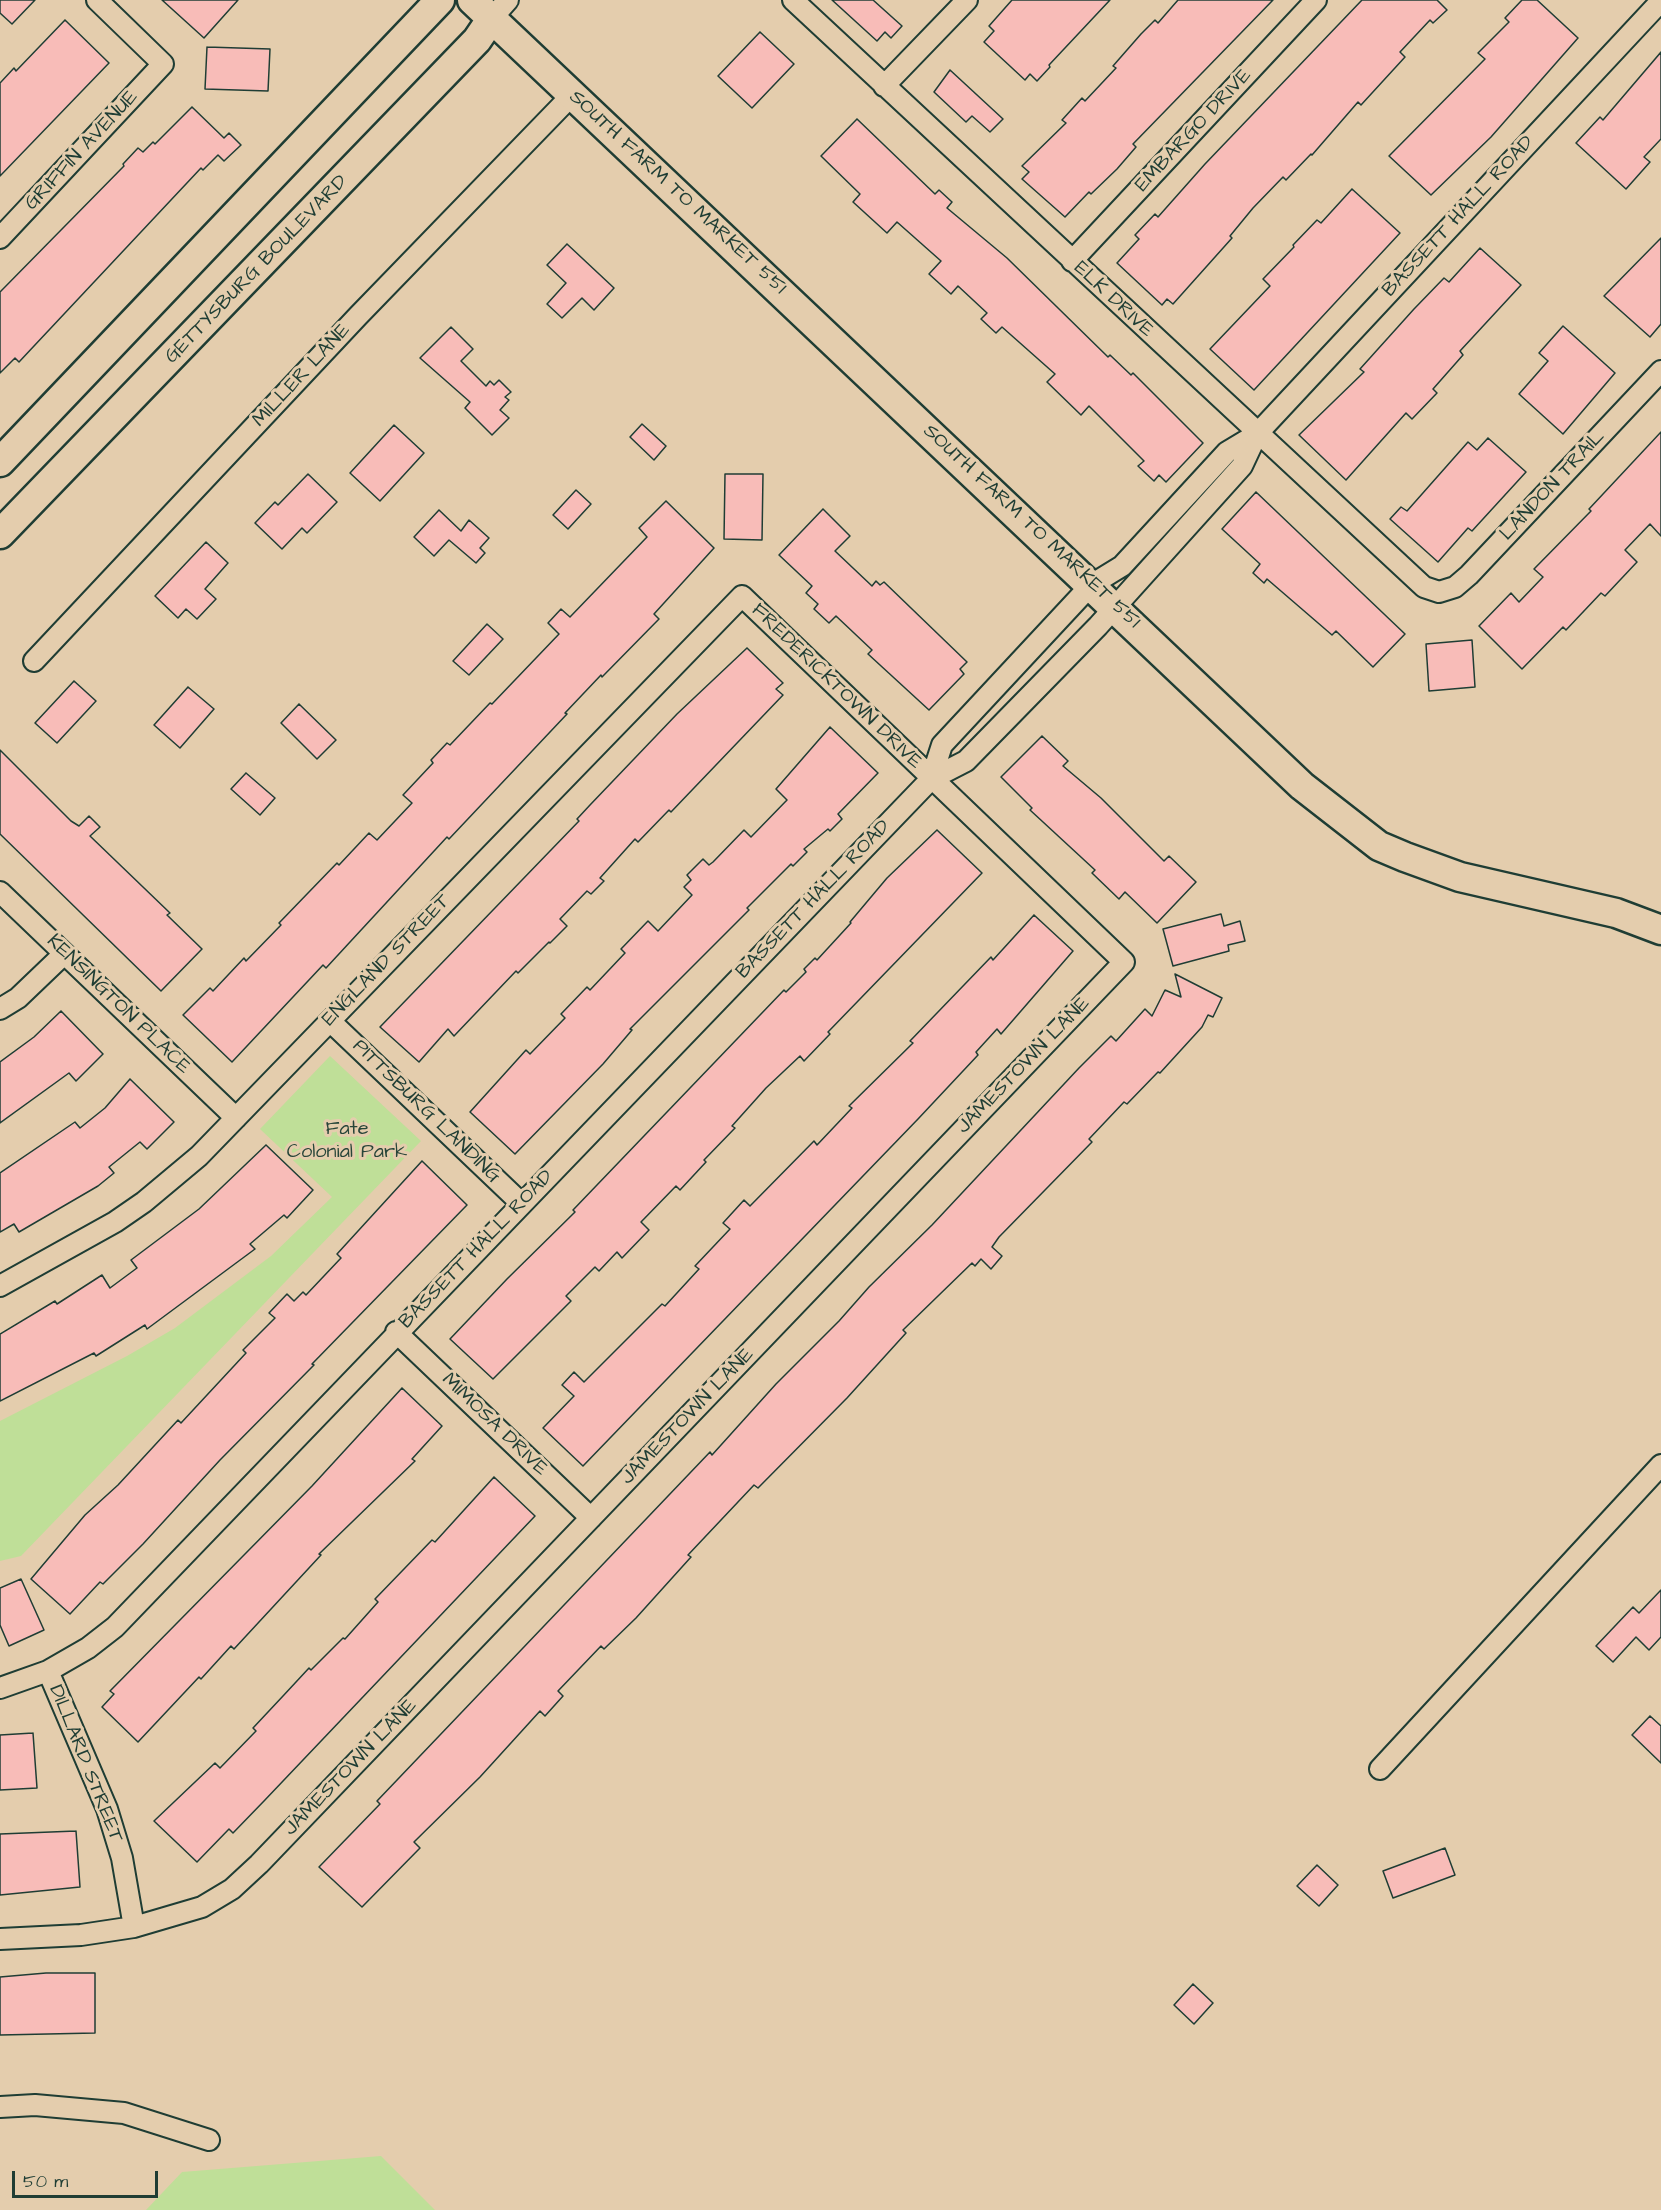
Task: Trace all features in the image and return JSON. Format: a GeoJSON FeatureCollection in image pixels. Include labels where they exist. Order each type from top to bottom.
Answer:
{"type":"FeatureCollection","features":[{"type":"Feature","properties":{"kind":"main road"},"geometry":{"type":"LineString","coordinates":[[0,462],[440,0]]}},
{"type":"Feature","properties":{"kind":"main road","name":"SOUTH FARM TO MARKET 551"},"geometry":{"type":"LineString","coordinates":[[490,6],[573,94],[1302,786],[1379,846],[1460,877],[1596,908],[1661,930]]}},
{"type":"Feature","properties":{"kind":"main road","name":"GETTYSBURG BOULEVARD"},"geometry":{"type":"LineString","coordinates":[[0,534],[469,49],[490,6]]}},
{"type":"Feature","properties":{"kind":"street","name":"GRIFFIN AVENUE"},"geometry":{"type":"LineString","coordinates":[[0,238],[163,64],[97,0]]}},
{"type":"Feature","properties":{"kind":"street","name":"ELK DRIVE"},"geometry":{"type":"LineString","coordinates":[[793,0],[1418,582],[1439,592]]}},
{"type":"Feature","properties":{"kind":"street"},"geometry":{"type":"LineString","coordinates":[[884,86],[966,0]]}},
{"type":"Feature","properties":{"kind":"street","name":"EMBARGO DRIVE"},"geometry":{"type":"LineString","coordinates":[[1072,261],[1316,0]]}},
{"type":"Feature","properties":{"kind":"street","name":"BASSETT HALL ROAD"},"geometry":{"type":"LineString","coordinates":[[931,779],[942,745],[1091,585],[1122,566],[1227,452],[1257,434],[1661,1]]}},
{"type":"Feature","properties":{"kind":"street","name":"MILLER LANE"},"geometry":{"type":"LineString","coordinates":[[34,661],[358,316],[573,94]]}},
{"type":"Feature","properties":{"kind":"street","name":"LANDON TRAIL"},"geometry":{"type":"LineString","coordinates":[[1439,592],[1455,587],[1468,575],[1661,371]]}},
{"type":"Feature","properties":{"kind":"street","name":"BASSETT HALL ROAD"},"geometry":{"type":"LineString","coordinates":[[0,1688],[15,1685],[48,1671],[88,1648],[115,1627],[396,1332],[931,779],[966,761],[1098,626],[1242,466],[1257,434]]}},
{"type":"Feature","properties":{"kind":"street","name":"FREDERICKTOWN DRIVE"},"geometry":{"type":"LineString","coordinates":[[742,596],[931,779]]}},
{"type":"Feature","properties":{"kind":"street","name":"ENGLAND STREET"},"geometry":{"type":"LineString","coordinates":[[0,1286],[82,1242],[144,1202],[183,1171],[742,596]]}},
{"type":"Feature","properties":{"kind":"street","name":"JAMESTOWN LANE"},"geometry":{"type":"LineString","coordinates":[[0,1939],[81,1935],[134,1928],[202,1906],[231,1889],[591,1518],[1124,962],[931,779]]}},
{"type":"Feature","properties":{"kind":"street","name":"KENSINGTON PLACE"},"geometry":{"type":"LineString","coordinates":[[0,892],[236,1118]]}},
{"type":"Feature","properties":{"kind":"street"},"geometry":{"type":"LineString","coordinates":[[0,1009],[18,998],[64,954]]}},
{"type":"Feature","properties":{"kind":"street","name":"PITTSBURG LANDING"},"geometry":{"type":"LineString","coordinates":[[330,1021],[522,1204]]}},
{"type":"Feature","properties":{"kind":"street","name":"MIMOSA DRIVE"},"geometry":{"type":"LineString","coordinates":[[396,1332],[591,1518]]}},
{"type":"Feature","properties":{"kind":"street"},"geometry":{"type":"LineString","coordinates":[[1380,1769],[1661,1465]]}},
{"type":"Feature","properties":{"kind":"street","name":"DILLARD STREET"},"geometry":{"type":"LineString","coordinates":[[48,1671],[107,1809],[122,1858],[134,1928]]}},
{"type":"Feature","properties":{"kind":"street"},"geometry":{"type":"LineString","coordinates":[[0,2107],[35,2104],[124,2113],[209,2140]]}},
{"type":"Feature","properties":{"kind":"green space","name":"Fate Colonial Park"},"geometry":{"type":"Polygon","coordinates":[[[330,1056],[421,1141],[21,1556],[0,1561],[0,1421],[127,1356],[175,1328],[271,1256],[332,1197],[260,1129],[330,1056]]]}},
{"type":"Feature","properties":{"kind":"green space"},"geometry":{"type":"Polygon","coordinates":[[[381,2156],[435,2210],[146,2210],[182,2172],[381,2156]]]}},
{"type":"Feature","properties":{"kind":"building"},"geometry":{"type":"Polygon","coordinates":[[[0,0],[35,0],[12,24],[0,13],[0,0]]]}},
{"type":"Feature","properties":{"kind":"building"},"geometry":{"type":"Polygon","coordinates":[[[162,0],[238,0],[204,38],[162,0]]]}},
{"type":"Feature","properties":{"kind":"building"},"geometry":{"type":"Polygon","coordinates":[[[832,0],[873,0],[902,26],[891,38],[885,32],[877,41],[832,0]]]}},
{"type":"Feature","properties":{"kind":"building"},"geometry":{"type":"Polygon","coordinates":[[[1012,0],[1110,0],[1037,81],[1030,74],[1025,80],[984,42],[994,31],[989,26],[1012,0]]]}},
{"type":"Feature","properties":{"kind":"building"},"geometry":{"type":"Polygon","coordinates":[[[1178,0],[1273,0],[1133,144],[1136,147],[1117,169],[1091,194],[1089,192],[1065,217],[1022,179],[1029,172],[1022,166],[1066,123],[1062,120],[1082,98],[1085,101],[1116,68],[1113,66],[1141,34],[1155,20],[1158,23],[1178,0]]]}},
{"type":"Feature","properties":{"kind":"building"},"geometry":{"type":"Polygon","coordinates":[[[1362,0],[1437,0],[1447,10],[1433,23],[1430,20],[1400,52],[1405,57],[1361,105],[1358,102],[1312,155],[1286,180],[1283,177],[1253,208],[1230,236],[1232,238],[1173,304],[1167,299],[1162,305],[1117,263],[1139,239],[1135,235],[1155,214],[1158,217],[1205,164],[1362,0]]]}},
{"type":"Feature","properties":{"kind":"building"},"geometry":{"type":"Polygon","coordinates":[[[1522,0],[1537,0],[1578,38],[1491,137],[1431,195],[1389,156],[1485,59],[1478,53],[1509,22],[1505,18],[1522,0]]]}},
{"type":"Feature","properties":{"kind":"building"},"geometry":{"type":"Polygon","coordinates":[[[65,20],[109,63],[0,176],[0,83],[14,68],[16,71],[65,20]]]}},
{"type":"Feature","properties":{"kind":"building"},"geometry":{"type":"Polygon","coordinates":[[[760,32],[794,64],[752,108],[718,76],[760,32]]]}},
{"type":"Feature","properties":{"kind":"building"},"geometry":{"type":"Polygon","coordinates":[[[207,47],[270,49],[268,91],[205,89],[207,47]]]}},
{"type":"Feature","properties":{"kind":"building"},"geometry":{"type":"Polygon","coordinates":[[[1661,52],[1661,139],[1644,157],[1650,162],[1626,189],[1576,143],[1600,117],[1603,120],[1661,52]]]}},
{"type":"Feature","properties":{"kind":"building"},"geometry":{"type":"Polygon","coordinates":[[[950,70],[1003,119],[990,132],[972,116],[966,122],[934,92],[950,70]]]}},
{"type":"Feature","properties":{"kind":"building"},"geometry":{"type":"Polygon","coordinates":[[[192,107],[224,138],[229,133],[241,145],[224,161],[218,155],[203,170],[201,168],[19,362],[15,358],[0,373],[0,292],[124,166],[123,164],[138,148],[143,152],[153,142],[155,144],[192,107]]]}},
{"type":"Feature","properties":{"kind":"building"},"geometry":{"type":"Polygon","coordinates":[[[857,119],[935,194],[939,190],[952,202],[947,208],[1007,258],[1108,357],[1110,355],[1131,375],[1133,373],[1203,443],[1166,482],[1159,475],[1154,481],[1138,466],[1144,461],[1089,406],[1081,415],[1047,382],[1055,374],[1002,327],[996,333],[981,319],[987,313],[958,286],[951,294],[929,274],[941,261],[897,222],[887,233],[853,202],[860,194],[821,156],[857,119]]]}},
{"type":"Feature","properties":{"kind":"building"},"geometry":{"type":"Polygon","coordinates":[[[1352,189],[1400,233],[1254,390],[1210,349],[1270,286],[1263,279],[1294,247],[1293,245],[1317,220],[1321,223],[1352,189]]]}},
{"type":"Feature","properties":{"kind":"building"},"geometry":{"type":"Polygon","coordinates":[[[1661,238],[1661,324],[1650,337],[1604,296],[1661,238]]]}},
{"type":"Feature","properties":{"kind":"building"},"geometry":{"type":"Polygon","coordinates":[[[567,244],[614,288],[594,310],[582,298],[562,318],[547,304],[566,283],[547,265],[567,244]]]}},
{"type":"Feature","properties":{"kind":"building"},"geometry":{"type":"Polygon","coordinates":[[[1480,248],[1521,285],[1460,351],[1463,355],[1433,389],[1437,393],[1412,419],[1406,413],[1346,480],[1299,435],[1364,372],[1360,369],[1444,278],[1449,282],[1480,248]]]}},
{"type":"Feature","properties":{"kind":"building"},"geometry":{"type":"Polygon","coordinates":[[[1563,326],[1615,373],[1563,434],[1519,394],[1548,361],[1539,353],[1563,326]]]}},
{"type":"Feature","properties":{"kind":"building"},"geometry":{"type":"Polygon","coordinates":[[[451,327],[473,349],[461,361],[486,386],[490,381],[494,385],[499,380],[511,392],[505,397],[509,400],[500,410],[509,418],[492,435],[465,408],[470,402],[420,358],[451,327]]]}},
{"type":"Feature","properties":{"kind":"building"},"geometry":{"type":"Polygon","coordinates":[[[642,424],[666,446],[654,460],[630,437],[642,424]]]}},
{"type":"Feature","properties":{"kind":"building"},"geometry":{"type":"Polygon","coordinates":[[[394,425],[424,453],[380,501],[350,473],[394,425]]]}},
{"type":"Feature","properties":{"kind":"building"},"geometry":{"type":"Polygon","coordinates":[[[1661,432],[1661,536],[1650,524],[1625,550],[1637,562],[1605,596],[1601,593],[1566,630],[1563,627],[1522,669],[1479,626],[1511,593],[1519,602],[1543,577],[1534,569],[1591,511],[1589,509],[1661,432]]]}},
{"type":"Feature","properties":{"kind":"building"},"geometry":{"type":"Polygon","coordinates":[[[1488,438],[1526,472],[1472,531],[1468,528],[1438,562],[1390,519],[1401,507],[1407,511],[1468,442],[1477,450],[1488,438]]]}},
{"type":"Feature","properties":{"kind":"building"},"geometry":{"type":"Polygon","coordinates":[[[308,474],[337,502],[307,533],[302,528],[282,549],[255,523],[275,502],[278,505],[308,474]]]}},
{"type":"Feature","properties":{"kind":"building"},"geometry":{"type":"Polygon","coordinates":[[[725,474],[763,474],[762,540],[724,539],[725,474]]]}},
{"type":"Feature","properties":{"kind":"building"},"geometry":{"type":"Polygon","coordinates":[[[576,490],[591,504],[568,529],[553,515],[576,490]]]}},
{"type":"Feature","properties":{"kind":"building"},"geometry":{"type":"Polygon","coordinates":[[[1256,492],[1405,634],[1373,667],[1336,631],[1332,635],[1267,579],[1264,583],[1253,573],[1260,564],[1222,529],[1256,492]]]}},
{"type":"Feature","properties":{"kind":"building"},"geometry":{"type":"Polygon","coordinates":[[[666,501],[714,548],[654,614],[659,619],[602,677],[601,675],[565,713],[567,714],[449,839],[447,837],[326,968],[323,965],[232,1062],[183,1015],[210,988],[213,991],[244,958],[246,961],[281,925],[279,923],[369,833],[377,840],[412,803],[403,795],[433,763],[431,760],[447,743],[450,745],[490,703],[492,704],[559,634],[548,623],[561,609],[570,617],[647,537],[639,528],[666,501]]]}},
{"type":"Feature","properties":{"kind":"building"},"geometry":{"type":"Polygon","coordinates":[[[823,509],[850,536],[835,551],[872,586],[876,581],[880,585],[884,582],[967,662],[960,669],[964,674],[929,710],[868,654],[872,650],[836,616],[829,623],[814,609],[818,604],[806,593],[812,586],[779,555],[823,509]]]}},
{"type":"Feature","properties":{"kind":"building"},"geometry":{"type":"Polygon","coordinates":[[[439,510],[461,531],[469,520],[489,538],[480,548],[485,553],[476,563],[449,540],[434,556],[414,537],[439,510]]]}},
{"type":"Feature","properties":{"kind":"building"},"geometry":{"type":"Polygon","coordinates":[[[206,542],[228,563],[205,589],[216,599],[197,619],[186,609],[178,618],[155,596],[206,542]]]}},
{"type":"Feature","properties":{"kind":"building"},"geometry":{"type":"Polygon","coordinates":[[[487,624],[503,639],[469,675],[453,661],[487,624]]]}},
{"type":"Feature","properties":{"kind":"building"},"geometry":{"type":"Polygon","coordinates":[[[1472,640],[1475,687],[1429,691],[1426,644],[1472,640]]]}},
{"type":"Feature","properties":{"kind":"building"},"geometry":{"type":"Polygon","coordinates":[[[747,648],[783,683],[776,689],[783,695],[671,812],[669,810],[638,842],[635,839],[600,878],[604,881],[591,894],[587,891],[560,919],[567,926],[518,973],[516,971],[454,1036],[448,1029],[419,1062],[380,1027],[579,821],[577,819],[677,714],[747,648]]]}},
{"type":"Feature","properties":{"kind":"building"},"geometry":{"type":"Polygon","coordinates":[[[74,681],[96,701],[57,743],[35,723],[74,681]]]}},
{"type":"Feature","properties":{"kind":"building"},"geometry":{"type":"Polygon","coordinates":[[[188,687],[214,709],[180,748],[154,725],[188,687]]]}},
{"type":"Feature","properties":{"kind":"building"},"geometry":{"type":"Polygon","coordinates":[[[299,704],[336,740],[317,759],[281,723],[299,704]]]}},
{"type":"Feature","properties":{"kind":"building"},"geometry":{"type":"Polygon","coordinates":[[[830,727],[878,773],[838,814],[842,819],[830,831],[828,829],[804,849],[807,852],[793,866],[791,864],[747,908],[749,910],[630,1029],[632,1030],[603,1064],[515,1154],[470,1112],[526,1050],[530,1054],[565,1018],[561,1014],[587,987],[590,990],[625,953],[621,949],[648,921],[658,931],[692,895],[684,887],[691,880],[687,875],[703,859],[709,865],[744,830],[751,837],[787,800],[776,789],[830,727]]]}},
{"type":"Feature","properties":{"kind":"building"},"geometry":{"type":"Polygon","coordinates":[[[1042,736],[1068,761],[1063,766],[1101,798],[1164,861],[1169,856],[1196,882],[1157,923],[1125,892],[1119,899],[1092,873],[1095,870],[1030,810],[1032,808],[1001,777],[1042,736]]]}},
{"type":"Feature","properties":{"kind":"building"},"geometry":{"type":"Polygon","coordinates":[[[0,750],[71,821],[79,826],[89,816],[100,827],[90,836],[170,913],[167,915],[202,949],[161,991],[0,834],[0,750]]]}},
{"type":"Feature","properties":{"kind":"building"},"geometry":{"type":"Polygon","coordinates":[[[246,773],[275,798],[260,815],[231,789],[246,773]]]}},
{"type":"Feature","properties":{"kind":"building"},"geometry":{"type":"Polygon","coordinates":[[[937,830],[982,873],[828,1032],[830,1034],[804,1061],[800,1056],[766,1088],[732,1126],[735,1128],[704,1160],[706,1162],[680,1190],[676,1186],[641,1222],[649,1230],[622,1258],[617,1252],[599,1271],[595,1267],[566,1296],[571,1301],[493,1379],[450,1339],[575,1212],[573,1210],[784,990],[786,992],[806,972],[804,969],[815,958],[817,960],[851,923],[887,878],[937,830]]]}},
{"type":"Feature","properties":{"kind":"building"},"geometry":{"type":"Polygon","coordinates":[[[1221,914],[1224,926],[1240,921],[1245,941],[1228,945],[1229,951],[1173,966],[1163,929],[1221,914]]]}},
{"type":"Feature","properties":{"kind":"building"},"geometry":{"type":"Polygon","coordinates":[[[1034,915],[1073,951],[1001,1034],[997,1029],[976,1052],[978,1055],[918,1119],[583,1466],[543,1428],[574,1396],[562,1385],[574,1372],[584,1382],[662,1304],[665,1306],[699,1269],[695,1266],[730,1229],[723,1223],[744,1200],[750,1206],[814,1141],[817,1145],[852,1108],[849,1106],[913,1043],[910,1041],[991,957],[993,960],[1034,915]]]}},
{"type":"Feature","properties":{"kind":"building"},"geometry":{"type":"Polygon","coordinates":[[[1175,974],[1222,998],[1213,1017],[1208,1015],[1202,1027],[1160,1073],[1158,1072],[1127,1104],[1124,1102],[1089,1139],[1092,1142],[999,1237],[992,1247],[1002,1256],[991,1269],[981,1259],[975,1266],[972,1263],[903,1330],[906,1333],[847,1398],[758,1488],[754,1485],[688,1555],[691,1557],[636,1618],[604,1649],[601,1646],[558,1691],[563,1696],[545,1716],[540,1711],[480,1777],[414,1842],[420,1848],[362,1907],[319,1867],[380,1804],[377,1801],[710,1452],[712,1455],[776,1384],[932,1225],[1079,1068],[1111,1036],[1116,1041],[1145,1009],[1152,1016],[1165,990],[1181,997],[1175,974]]]}},
{"type":"Feature","properties":{"kind":"building"},"geometry":{"type":"Polygon","coordinates":[[[61,1011],[103,1054],[76,1081],[69,1073],[0,1123],[0,1062],[34,1037],[61,1011]]]}},
{"type":"Feature","properties":{"kind":"building"},"geometry":{"type":"Polygon","coordinates":[[[130,1079],[174,1122],[147,1149],[140,1142],[109,1167],[114,1173],[98,1186],[19,1232],[14,1224],[0,1232],[0,1173],[75,1122],[80,1128],[105,1108],[130,1079]]]}},
{"type":"Feature","properties":{"kind":"building"},"geometry":{"type":"Polygon","coordinates":[[[266,1145],[313,1190],[287,1218],[284,1215],[250,1244],[255,1249],[147,1329],[145,1325],[96,1356],[94,1353],[0,1401],[0,1334],[55,1301],[57,1304],[102,1275],[110,1288],[137,1268],[131,1260],[199,1209],[266,1145]]]}},
{"type":"Feature","properties":{"kind":"building"},"geometry":{"type":"Polygon","coordinates":[[[422,1161],[467,1205],[220,1460],[143,1544],[103,1584],[100,1582],[70,1614],[31,1579],[85,1515],[118,1485],[178,1420],[181,1423],[246,1353],[243,1350],[275,1318],[269,1313],[287,1294],[294,1301],[303,1292],[306,1295],[341,1258],[337,1254],[422,1161]]]}},
{"type":"Feature","properties":{"kind":"building"},"geometry":{"type":"Polygon","coordinates":[[[402,1388],[442,1426],[412,1459],[415,1461],[319,1554],[321,1555],[234,1649],[231,1646],[201,1679],[199,1677],[138,1742],[102,1707],[114,1694],[110,1691],[312,1486],[402,1388]]]}},
{"type":"Feature","properties":{"kind":"building"},"geometry":{"type":"Polygon","coordinates":[[[494,1477],[535,1516],[233,1833],[229,1829],[197,1862],[154,1821],[215,1763],[220,1768],[256,1731],[253,1728],[309,1668],[311,1670],[343,1638],[345,1639],[378,1602],[375,1599],[432,1540],[435,1542],[494,1477]]]}},
{"type":"Feature","properties":{"kind":"building"},"geometry":{"type":"Polygon","coordinates":[[[21,1579],[44,1630],[9,1646],[0,1625],[0,1588],[21,1579]]]}},
{"type":"Feature","properties":{"kind":"building"},"geometry":{"type":"Polygon","coordinates":[[[1661,1590],[1661,1637],[1649,1650],[1636,1637],[1613,1662],[1596,1646],[1633,1607],[1639,1613],[1661,1590]]]}},
{"type":"Feature","properties":{"kind":"building"},"geometry":{"type":"Polygon","coordinates":[[[1650,1716],[1661,1726],[1661,1763],[1632,1735],[1650,1716]]]}},
{"type":"Feature","properties":{"kind":"building"},"geometry":{"type":"Polygon","coordinates":[[[33,1733],[37,1788],[0,1790],[0,1735],[33,1733]]]}},
{"type":"Feature","properties":{"kind":"building"},"geometry":{"type":"Polygon","coordinates":[[[76,1831],[80,1887],[0,1895],[0,1834],[76,1831]]]}},
{"type":"Feature","properties":{"kind":"building"},"geometry":{"type":"Polygon","coordinates":[[[1445,1848],[1455,1875],[1393,1898],[1383,1871],[1445,1848]]]}},
{"type":"Feature","properties":{"kind":"building"},"geometry":{"type":"Polygon","coordinates":[[[1317,1865],[1338,1885],[1319,1906],[1297,1886],[1317,1865]]]}},
{"type":"Feature","properties":{"kind":"building"},"geometry":{"type":"Polygon","coordinates":[[[46,1973],[95,1973],[95,2033],[0,2035],[0,1977],[46,1973]]]}},
{"type":"Feature","properties":{"kind":"building"},"geometry":{"type":"Polygon","coordinates":[[[1193,1984],[1213,2003],[1194,2024],[1174,2005],[1193,1984]]]}}]}
